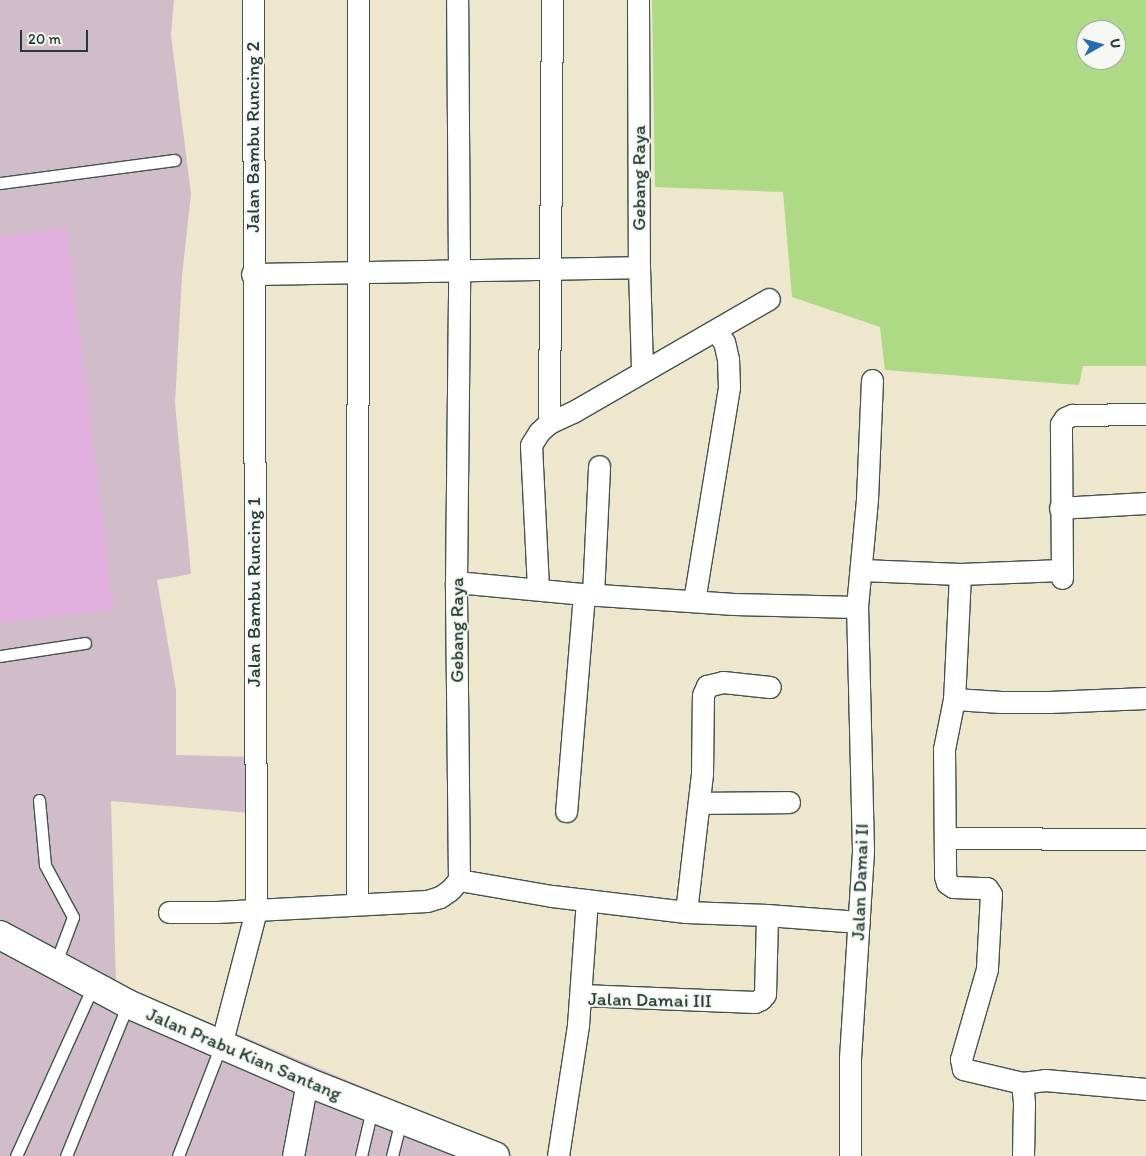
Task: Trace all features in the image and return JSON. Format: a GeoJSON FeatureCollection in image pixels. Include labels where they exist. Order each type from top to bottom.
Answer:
{"type":"FeatureCollection","features":[{"type":"Feature","properties":{"kind":"main road","name":"Jalan Prabu Kian Santang"},"geometry":{"type":"LineString","coordinates":[[0,935],[128,1004],[307,1082],[495,1156]]}},
{"type":"Feature","properties":{"kind":"street","name":"Jalan Bambu Runcing 2"},"geometry":{"type":"LineString","coordinates":[[252,274],[253,0]]}},
{"type":"Feature","properties":{"kind":"street"},"geometry":{"type":"LineString","coordinates":[[357,904],[356,272],[358,0]]}},
{"type":"Feature","properties":{"kind":"street","name":"Gebang Raya"},"geometry":{"type":"LineString","coordinates":[[457,0],[459,270],[456,582],[459,880]]}},
{"type":"Feature","properties":{"kind":"street"},"geometry":{"type":"LineString","coordinates":[[548,423],[552,0]]}},
{"type":"Feature","properties":{"kind":"street","name":"Gebang Raya"},"geometry":{"type":"LineString","coordinates":[[638,0],[639,267],[642,372]]}},
{"type":"Feature","properties":{"kind":"street"},"geometry":{"type":"LineString","coordinates":[[252,274],[639,267]]}},
{"type":"Feature","properties":{"kind":"street","name":"Jalan Bambu Runcing 1"},"geometry":{"type":"LineString","coordinates":[[252,274],[256,910]]}},
{"type":"Feature","properties":{"kind":"street"},"geometry":{"type":"LineString","coordinates":[[538,588],[531,445],[539,432],[548,423],[573,412],[769,299]]}},
{"type":"Feature","properties":{"kind":"street"},"geometry":{"type":"LineString","coordinates":[[694,601],[729,388],[728,359],[724,342],[716,331]]}},
{"type":"Feature","properties":{"kind":"street","name":"Jalan Damai II"},"geometry":{"type":"LineString","coordinates":[[850,1156],[850,1041],[863,850],[857,607],[867,499],[872,380]]}},
{"type":"Feature","properties":{"kind":"street"},"geometry":{"type":"LineString","coordinates":[[861,570],[960,574],[1062,574],[1060,508],[1061,424],[1065,418],[1072,415],[1146,414]]}},
{"type":"Feature","properties":{"kind":"street"},"geometry":{"type":"LineString","coordinates":[[566,811],[589,594],[599,466]]}},
{"type":"Feature","properties":{"kind":"street"},"geometry":{"type":"LineString","coordinates":[[1060,508],[1146,503]]}},
{"type":"Feature","properties":{"kind":"street"},"geometry":{"type":"LineString","coordinates":[[960,574],[954,699],[944,749],[945,876],[947,882],[953,887],[987,888],[991,894],[987,969],[961,1059],[964,1069],[1022,1083],[1045,1080],[1146,1089]]}},
{"type":"Feature","properties":{"kind":"street"},"geometry":{"type":"LineString","coordinates":[[456,582],[734,604],[857,607]]}},
{"type":"Feature","properties":{"kind":"street"},"geometry":{"type":"LineString","coordinates":[[686,912],[702,773],[703,695],[707,686],[723,682],[770,687]]}},
{"type":"Feature","properties":{"kind":"street"},"geometry":{"type":"LineString","coordinates":[[954,699],[1010,702],[1146,698]]}},
{"type":"Feature","properties":{"kind":"street"},"geometry":{"type":"LineString","coordinates":[[698,803],[789,802]]}},
{"type":"Feature","properties":{"kind":"street"},"geometry":{"type":"LineString","coordinates":[[945,838],[1146,839]]}},
{"type":"Feature","properties":{"kind":"street"},"geometry":{"type":"LineString","coordinates":[[169,912],[256,910],[427,901],[440,897],[459,880],[586,900],[686,912],[767,915],[859,922]]}},
{"type":"Feature","properties":{"kind":"street"},"geometry":{"type":"LineString","coordinates":[[581,995],[586,900]]}},
{"type":"Feature","properties":{"kind":"street"},"geometry":{"type":"LineString","coordinates":[[221,1045],[256,910]]}},
{"type":"Feature","properties":{"kind":"street","name":"Jalan Damai III"},"geometry":{"type":"LineString","coordinates":[[558,1156],[581,995],[755,1002],[765,994],[767,915]]}},
{"type":"Feature","properties":{"kind":"street"},"geometry":{"type":"LineString","coordinates":[[293,1156],[307,1082]]}},
{"type":"Feature","properties":{"kind":"street"},"geometry":{"type":"LineString","coordinates":[[1022,1083],[1024,1103],[1023,1156]]}},
{"type":"Feature","properties":{"kind":"lane"},"geometry":{"type":"LineString","coordinates":[[0,183],[174,160]]}},
{"type":"Feature","properties":{"kind":"lane"},"geometry":{"type":"LineString","coordinates":[[0,656],[85,643]]}},
{"type":"Feature","properties":{"kind":"lane"},"geometry":{"type":"LineString","coordinates":[[38,800],[45,864],[73,917],[55,965]]}},
{"type":"Feature","properties":{"kind":"lane"},"geometry":{"type":"LineString","coordinates":[[16,1156],[93,986]]}},
{"type":"Feature","properties":{"kind":"lane"},"geometry":{"type":"LineString","coordinates":[[66,1156],[128,1004]]}},
{"type":"Feature","properties":{"kind":"lane"},"geometry":{"type":"LineString","coordinates":[[178,1156],[221,1045]]}},
{"type":"Feature","properties":{"kind":"lane"},"geometry":{"type":"LineString","coordinates":[[361,1156],[372,1108]]}},
{"type":"Feature","properties":{"kind":"lane"},"geometry":{"type":"LineString","coordinates":[[392,1156],[401,1120]]}},
{"type":"Feature","properties":{"kind":"shaded area"},"geometry":{"type":"Polygon","coordinates":[[[0,0],[174,0],[171,35],[191,194],[182,276],[175,403],[191,574],[157,580],[176,690],[176,755],[261,757],[262,814],[111,801],[116,983],[506,1147],[503,1156],[0,1156],[0,0]]]}},
{"type":"Feature","properties":{"kind":"green space"},"geometry":{"type":"Polygon","coordinates":[[[652,0],[1146,0],[1146,366],[1083,366],[1079,385],[885,370],[880,327],[792,297],[783,192],[655,187],[652,0]]]}},
{"type":"Feature","properties":{"kind":"building"},"geometry":{"type":"Polygon","coordinates":[[[67,228],[114,609],[0,623],[0,236],[67,228]]]}}]}
